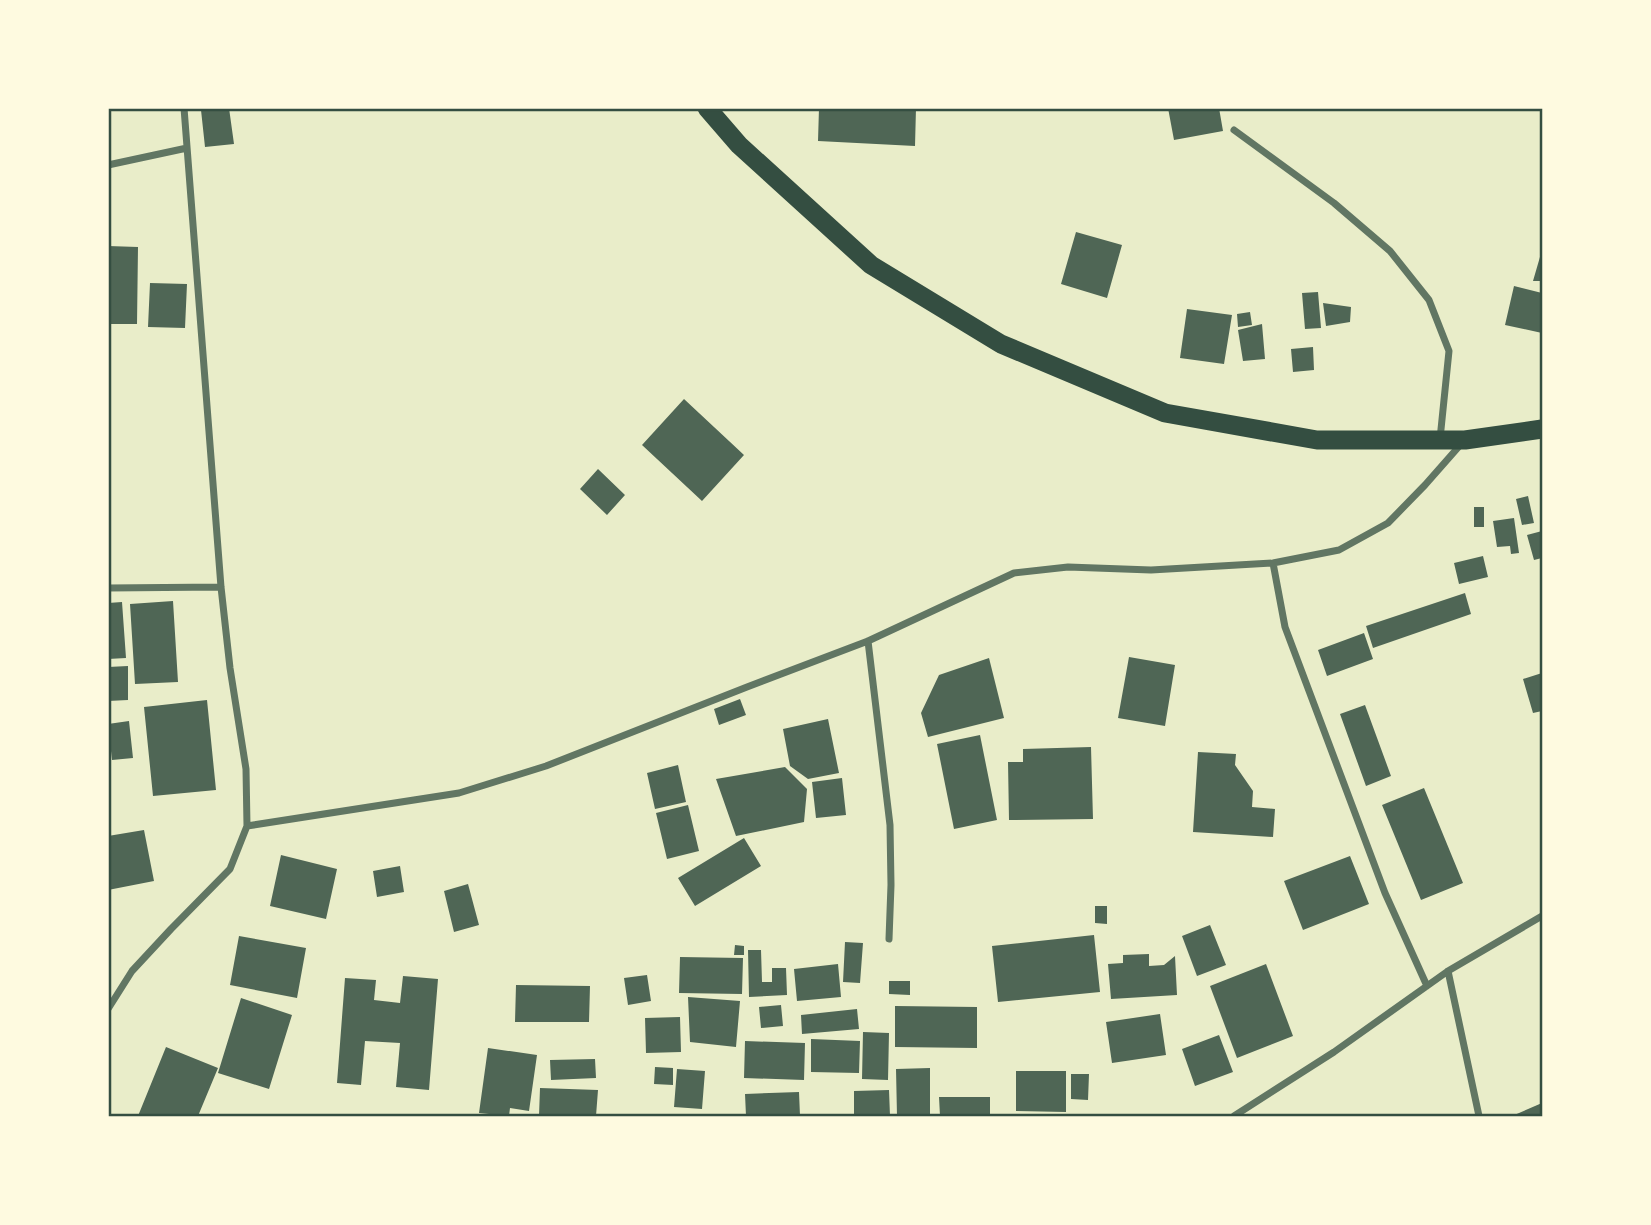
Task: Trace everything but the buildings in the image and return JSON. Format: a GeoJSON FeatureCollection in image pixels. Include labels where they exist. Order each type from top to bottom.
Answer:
{"type":"FeatureCollection","features":[{"type":"Feature","properties":{"kind":"highway"},"geometry":{"type":"LineString","coordinates":[[707,108],[739,145],[871,265],[1001,344],[1165,413],[1317,440],[1465,440],[1542,429]]}},
{"type":"Feature","properties":{"kind":"street"},"geometry":{"type":"LineString","coordinates":[[108,1009],[132,971],[230,869],[247,826],[246,769],[230,668],[221,587],[184,108]]}},
{"type":"Feature","properties":{"kind":"street"},"geometry":{"type":"LineString","coordinates":[[1234,130],[1334,203],[1390,251],[1429,300],[1448,351],[1440,440]]}},
{"type":"Feature","properties":{"kind":"street"},"geometry":{"type":"LineString","coordinates":[[108,165],[187,148]]}},
{"type":"Feature","properties":{"kind":"street"},"geometry":{"type":"LineString","coordinates":[[247,826],[459,793],[547,766],[868,641],[1014,573],[1068,568],[1152,570],[1273,563],[1339,550],[1388,523],[1465,440]]}},
{"type":"Feature","properties":{"kind":"street"},"geometry":{"type":"LineString","coordinates":[[1273,563],[1285,627],[1385,893],[1427,986]]}},
{"type":"Feature","properties":{"kind":"street"},"geometry":{"type":"LineString","coordinates":[[108,587],[221,587]]}},
{"type":"Feature","properties":{"kind":"street"},"geometry":{"type":"LineString","coordinates":[[868,641],[890,825],[889,939]]}},
{"type":"Feature","properties":{"kind":"street"},"geometry":{"type":"LineString","coordinates":[[1234,1116],[1334,1052],[1448,971],[1542,916]]}},
{"type":"Feature","properties":{"kind":"street"},"geometry":{"type":"LineString","coordinates":[[1448,971],[1479,1116]]}}]}
